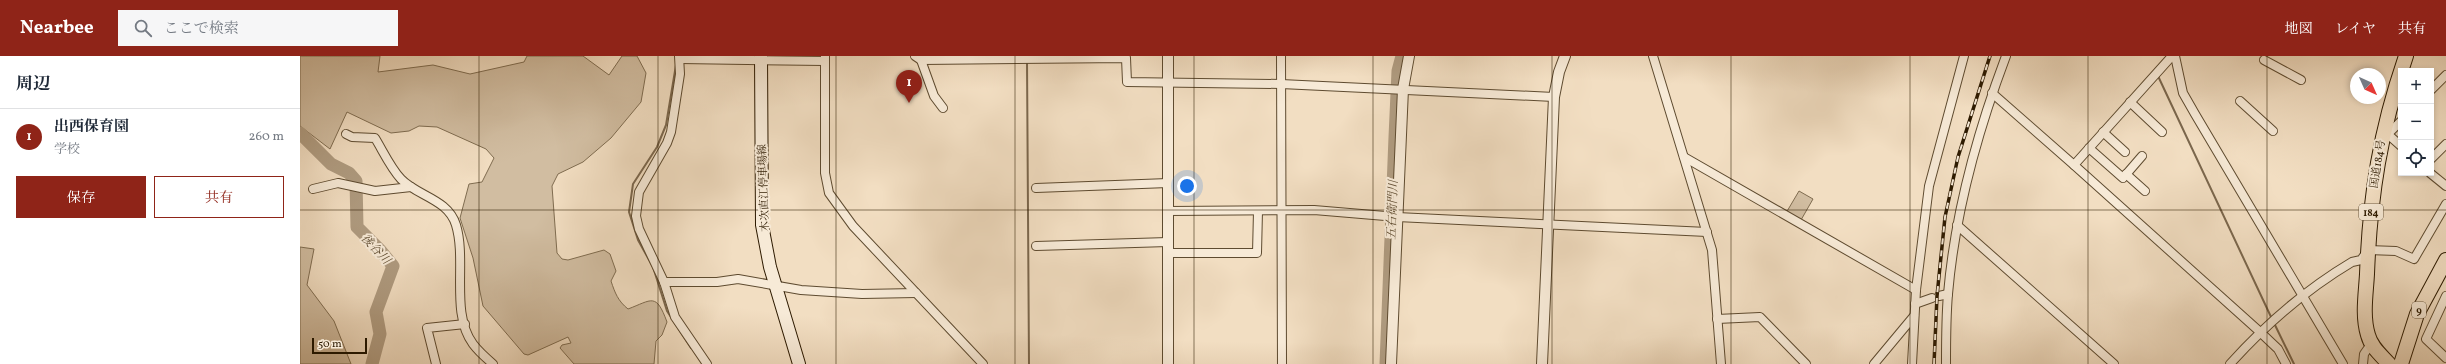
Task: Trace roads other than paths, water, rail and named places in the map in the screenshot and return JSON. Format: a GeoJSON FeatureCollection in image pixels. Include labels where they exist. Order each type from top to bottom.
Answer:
{"type":"FeatureCollection","features":[{"type":"Feature","properties":{"kind":"highway","name":"国道184号"},"geometry":{"type":"LineString","coordinates":[[2389,364],[2371,344],[2366,328],[2365,313],[2368,250],[2374,179],[2406,56]]}},
{"type":"Feature","properties":{"kind":"highway","name":"9"},"geometry":{"type":"LineString","coordinates":[[2401,364],[2417,314],[2446,260]]}},
{"type":"Feature","properties":{"kind":"main road","name":"木次直江停車場線"},"geometry":{"type":"LineString","coordinates":[[761,58],[762,225],[774,283],[799,364]]}},
{"type":"Feature","properties":{"kind":"street"},"geometry":{"type":"LineString","coordinates":[[1168,56],[1168,364]]}},
{"type":"Feature","properties":{"kind":"street"},"geometry":{"type":"LineString","coordinates":[[1281,56],[1282,364]]}},
{"type":"Feature","properties":{"kind":"street"},"geometry":{"type":"LineString","coordinates":[[1391,364],[1403,89],[1410,56]]}},
{"type":"Feature","properties":{"kind":"street"},"geometry":{"type":"LineString","coordinates":[[1542,364],[1554,97],[1559,72],[1565,56]]}},
{"type":"Feature","properties":{"kind":"street"},"geometry":{"type":"LineString","coordinates":[[1653,56],[1712,250],[1721,364]]}},
{"type":"Feature","properties":{"kind":"street"},"geometry":{"type":"LineString","coordinates":[[1946,364],[1948,294],[1957,225],[1972,157],[1992,93],[2006,56]]}},
{"type":"Feature","properties":{"kind":"street"},"geometry":{"type":"LineString","coordinates":[[2074,165],[2130,102],[2174,56]]}},
{"type":"Feature","properties":{"kind":"street"},"geometry":{"type":"LineString","coordinates":[[2174,56],[2184,93],[2192,109],[2303,294],[2343,364]]}},
{"type":"Feature","properties":{"kind":"street"},"geometry":{"type":"LineString","coordinates":[[1912,364],[1916,290],[1929,186],[1961,57]]}},
{"type":"Feature","properties":{"kind":"street"},"geometry":{"type":"LineString","coordinates":[[707,364],[675,317],[664,282],[639,229],[636,205],[643,182],[667,143],[671,132],[677,106],[680,58],[825,58],[824,173],[829,193],[849,221],[983,364]]}},
{"type":"Feature","properties":{"kind":"street"},"geometry":{"type":"LineString","coordinates":[[943,108],[934,96],[918,58],[1126,58],[1128,82],[1281,84],[1554,97]]}},
{"type":"Feature","properties":{"kind":"street"},"geometry":{"type":"LineString","coordinates":[[2264,60],[2301,80]]}},
{"type":"Feature","properties":{"kind":"street"},"geometry":{"type":"LineString","coordinates":[[2434,87],[2446,75]]}},
{"type":"Feature","properties":{"kind":"street"},"geometry":{"type":"LineString","coordinates":[[1992,93],[2259,331],[2278,349],[2286,364]]}},
{"type":"Feature","properties":{"kind":"street"},"geometry":{"type":"LineString","coordinates":[[2130,102],[2162,132]]}},
{"type":"Feature","properties":{"kind":"street"},"geometry":{"type":"LineString","coordinates":[[2240,102],[2273,131]]}},
{"type":"Feature","properties":{"kind":"street"},"geometry":{"type":"LineString","coordinates":[[2398,123],[2385,132],[2398,143]]}},
{"type":"Feature","properties":{"kind":"street"},"geometry":{"type":"LineString","coordinates":[[2103,132],[2125,152]]}},
{"type":"Feature","properties":{"kind":"street"},"geometry":{"type":"LineString","coordinates":[[346,134],[352,137],[375,138],[396,172],[411,187],[438,203],[449,213],[456,225],[459,242],[461,300],[465,324],[473,344],[493,364]]}},
{"type":"Feature","properties":{"kind":"street"},"geometry":{"type":"LineString","coordinates":[[2434,156],[2446,144]]}},
{"type":"Feature","properties":{"kind":"street"},"geometry":{"type":"LineString","coordinates":[[2089,148],[2123,178],[2142,156]]}},
{"type":"Feature","properties":{"kind":"street"},"geometry":{"type":"LineString","coordinates":[[1684,157],[1916,290]]}},
{"type":"Feature","properties":{"kind":"street"},"geometry":{"type":"LineString","coordinates":[[2126,174],[2145,191]]}},
{"type":"Feature","properties":{"kind":"street"},"geometry":{"type":"LineString","coordinates":[[2434,176],[2446,186]]}},
{"type":"Feature","properties":{"kind":"street"},"geometry":{"type":"LineString","coordinates":[[313,189],[338,182],[375,191],[411,187]]}},
{"type":"Feature","properties":{"kind":"street"},"geometry":{"type":"LineString","coordinates":[[1036,188],[1168,183]]}},
{"type":"Feature","properties":{"kind":"street"},"geometry":{"type":"LineString","coordinates":[[2230,364],[2259,331],[2303,294],[2352,262],[2361,260],[2368,250],[2396,251],[2414,259],[2446,204]]}},
{"type":"Feature","properties":{"kind":"street"},"geometry":{"type":"LineString","coordinates":[[1168,211],[1314,210],[1398,217],[1707,232]]}},
{"type":"Feature","properties":{"kind":"street"},"geometry":{"type":"LineString","coordinates":[[1168,253],[1257,253],[1258,211]]}},
{"type":"Feature","properties":{"kind":"street"},"geometry":{"type":"LineString","coordinates":[[1957,225],[2114,364]]}},
{"type":"Feature","properties":{"kind":"street"},"geometry":{"type":"LineString","coordinates":[[1036,246],[1168,242]]}},
{"type":"Feature","properties":{"kind":"street"},"geometry":{"type":"LineString","coordinates":[[664,282],[717,282],[738,279],[774,283],[801,290],[862,294],[916,293]]}},
{"type":"Feature","properties":{"kind":"street"},"geometry":{"type":"LineString","coordinates":[[1915,304],[1948,294]]}},
{"type":"Feature","properties":{"kind":"street"},"geometry":{"type":"LineString","coordinates":[[2446,296],[2426,339],[2446,358]]}},
{"type":"Feature","properties":{"kind":"street"},"geometry":{"type":"LineString","coordinates":[[1874,364],[1914,316]]}},
{"type":"Feature","properties":{"kind":"street"},"geometry":{"type":"LineString","coordinates":[[1717,319],[1760,318],[1806,364]]}},
{"type":"Feature","properties":{"kind":"street"},"geometry":{"type":"LineString","coordinates":[[436,364],[427,328],[465,324]]}},
{"type":"Feature","properties":{"kind":"street"},"geometry":{"type":"LineString","coordinates":[[2363,364],[2367,348],[2371,344]]}},
{"type":"Feature","properties":{"kind":"waterway","name":"五右衛門川"},"geometry":{"type":"LineString","coordinates":[[1386,364],[1398,71],[1402,56]]}},
{"type":"Feature","properties":{"kind":"waterway"},"geometry":{"type":"LineString","coordinates":[[1027,61],[1029,364]]}},
{"type":"Feature","properties":{"kind":"waterway"},"geometry":{"type":"LineString","coordinates":[[676,65],[666,125],[657,147],[633,184],[629,212],[638,240],[653,267],[667,311],[691,348]]}},
{"type":"Feature","properties":{"kind":"waterway"},"geometry":{"type":"LineString","coordinates":[[2158,76],[2272,319]]}},
{"type":"Feature","properties":{"kind":"waterway","name":"後谷川"},"geometry":{"type":"LineString","coordinates":[[300,133],[331,164],[349,173],[356,181],[357,227],[380,250],[393,266],[376,312],[380,334],[372,364]]}},
{"type":"Feature","properties":{"kind":"waterway"},"geometry":{"type":"LineString","coordinates":[[2274,323],[2294,364]]}},
{"type":"Feature","properties":{"kind":"railway"},"geometry":{"type":"LineString","coordinates":[[1934,364],[1937,296],[1945,217],[1958,157],[1990,56]]}},
{"type":"Feature","properties":{"kind":"place","name":"出西保育園"},"geometry":{"type":"Point","coordinates":[909,103]}}]}
